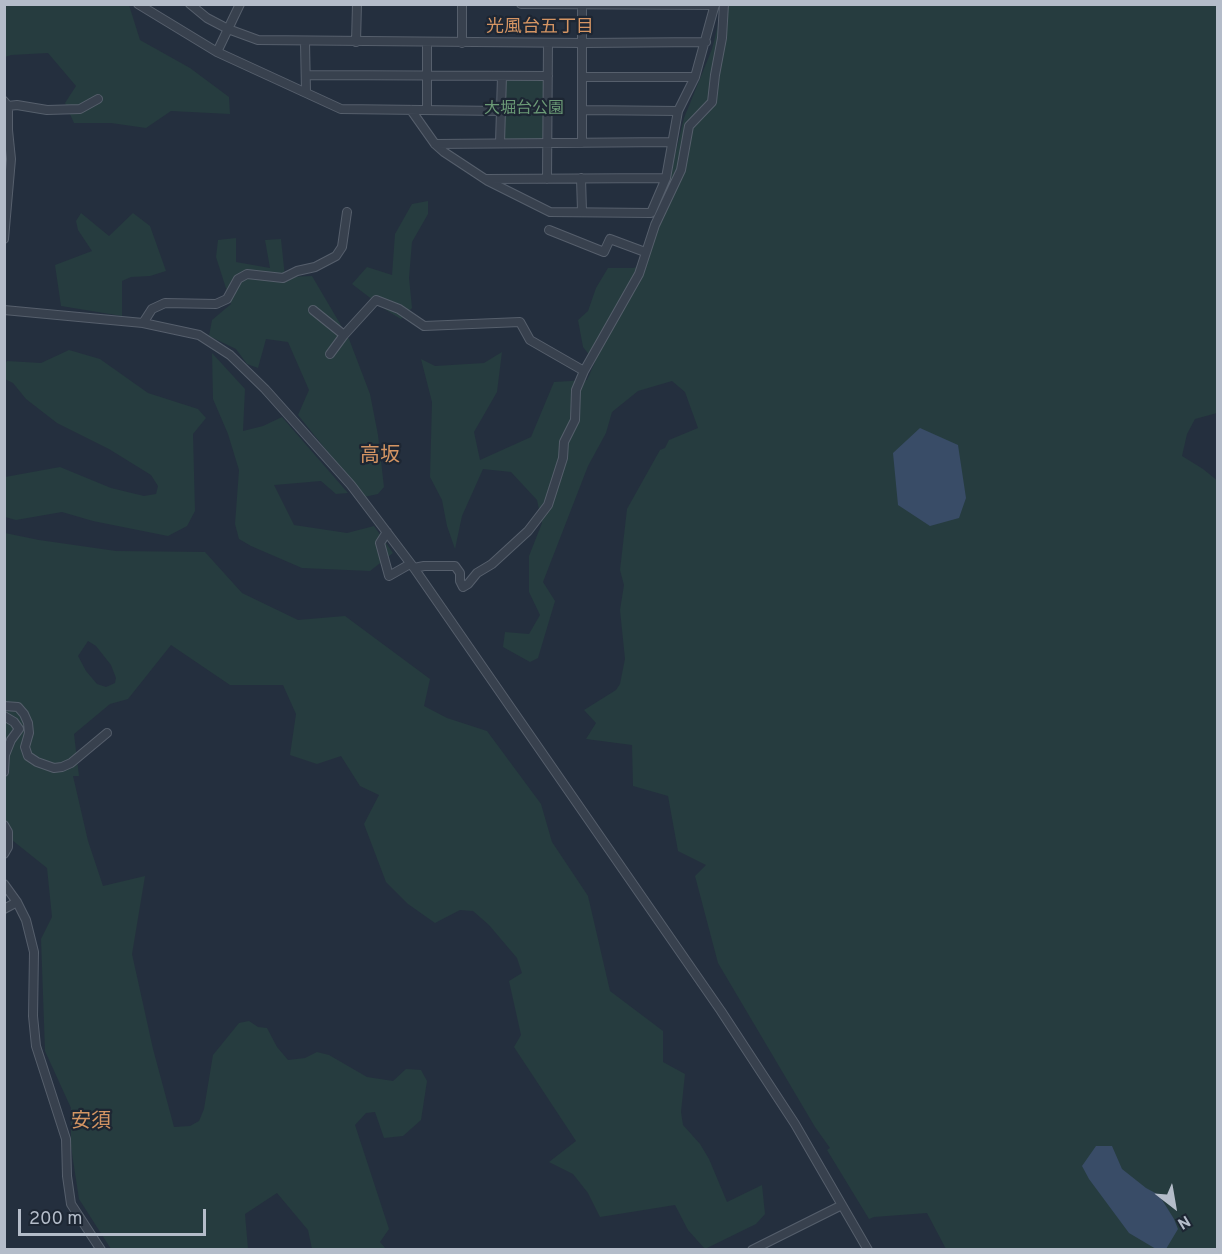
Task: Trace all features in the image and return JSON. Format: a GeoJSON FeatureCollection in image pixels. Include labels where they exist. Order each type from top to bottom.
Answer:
{"type":"FeatureCollection","features":[{"type":"Feature","properties":{"kind":"street"},"geometry":{"type":"LineString","coordinates":[[138,4],[217,52],[341,109],[501,111]]}},
{"type":"Feature","properties":{"kind":"street"},"geometry":{"type":"LineString","coordinates":[[190,4],[207,18],[258,40],[462,43],[706,42]]}},
{"type":"Feature","properties":{"kind":"street"},"geometry":{"type":"LineString","coordinates":[[217,52],[240,4]]}},
{"type":"Feature","properties":{"kind":"street"},"geometry":{"type":"LineString","coordinates":[[356,42],[357,4]]}},
{"type":"Feature","properties":{"kind":"street"},"geometry":{"type":"LineString","coordinates":[[462,4],[462,43]]}},
{"type":"Feature","properties":{"kind":"street"},"geometry":{"type":"LineString","coordinates":[[411,110],[435,144],[486,179],[549,212],[651,213],[666,178],[678,111],[694,77],[715,5],[521,4]]}},
{"type":"Feature","properties":{"kind":"street"},"geometry":{"type":"LineString","coordinates":[[387,532],[380,543],[389,576],[412,566],[455,566],[460,573],[463,586],[468,584],[477,573],[492,564],[528,531],[548,505],[563,458],[564,442],[575,420],[576,390],[584,371],[639,274],[655,225],[681,170],[689,126],[712,102],[722,38],[724,4]]}},
{"type":"Feature","properties":{"kind":"street"},"geometry":{"type":"LineString","coordinates":[[582,5],[582,143]]}},
{"type":"Feature","properties":{"kind":"street"},"geometry":{"type":"LineString","coordinates":[[305,42],[306,92]]}},
{"type":"Feature","properties":{"kind":"street"},"geometry":{"type":"LineString","coordinates":[[427,42],[427,110]]}},
{"type":"Feature","properties":{"kind":"street"},"geometry":{"type":"LineString","coordinates":[[547,179],[548,43]]}},
{"type":"Feature","properties":{"kind":"street"},"geometry":{"type":"LineString","coordinates":[[306,75],[548,76]]}},
{"type":"Feature","properties":{"kind":"street"},"geometry":{"type":"LineString","coordinates":[[500,143],[502,76]]}},
{"type":"Feature","properties":{"kind":"street"},"geometry":{"type":"LineString","coordinates":[[583,77],[694,77]]}},
{"type":"Feature","properties":{"kind":"street"},"geometry":{"type":"LineString","coordinates":[[4,240],[11,159],[6,103],[47,110],[80,109],[98,99]]}},
{"type":"Feature","properties":{"kind":"street"},"geometry":{"type":"LineString","coordinates":[[583,110],[678,111]]}},
{"type":"Feature","properties":{"kind":"street"},"geometry":{"type":"LineString","coordinates":[[435,144],[672,142]]}},
{"type":"Feature","properties":{"kind":"street"},"geometry":{"type":"LineString","coordinates":[[582,178],[582,212]]}},
{"type":"Feature","properties":{"kind":"street"},"geometry":{"type":"LineString","coordinates":[[486,179],[666,178]]}},
{"type":"Feature","properties":{"kind":"street"},"geometry":{"type":"LineString","coordinates":[[143,323],[152,309],[165,303],[216,304],[228,299],[238,279],[247,274],[283,278],[297,271],[315,267],[336,256],[342,247],[347,212]]}},
{"type":"Feature","properties":{"kind":"street"},"geometry":{"type":"LineString","coordinates":[[549,230],[604,252],[610,239],[645,252]]}},
{"type":"Feature","properties":{"kind":"street"},"geometry":{"type":"LineString","coordinates":[[330,354],[376,300],[399,309],[424,326],[520,322],[530,340],[584,371]]}},
{"type":"Feature","properties":{"kind":"street"},"geometry":{"type":"LineString","coordinates":[[4,310],[143,323],[199,335],[230,355],[265,389],[351,485],[412,566],[721,1011],[795,1124],[868,1250]]}},
{"type":"Feature","properties":{"kind":"street"},"geometry":{"type":"LineString","coordinates":[[313,310],[344,335]]}},
{"type":"Feature","properties":{"kind":"street"},"geometry":{"type":"LineString","coordinates":[[4,706],[18,707],[24,714],[29,733],[25,747],[28,756],[54,768],[71,763],[107,733]]}},
{"type":"Feature","properties":{"kind":"street"},"geometry":{"type":"LineString","coordinates":[[4,716],[14,722],[19,729],[11,740],[5,755],[4,772]]}},
{"type":"Feature","properties":{"kind":"street"},"geometry":{"type":"LineString","coordinates":[[4,825],[8,832],[8,847],[4,854]]}},
{"type":"Feature","properties":{"kind":"street"},"geometry":{"type":"LineString","coordinates":[[4,884],[26,920],[34,952],[33,1016],[36,1046],[66,1139],[67,1176],[71,1203],[101,1250]]}},
{"type":"Feature","properties":{"kind":"street"},"geometry":{"type":"LineString","coordinates":[[4,909],[17,902]]}},
{"type":"Feature","properties":{"kind":"street"},"geometry":{"type":"LineString","coordinates":[[752,1250],[842,1205]]}},
{"type":"Feature","properties":{"kind":"green space"},"geometry":{"type":"Polygon","coordinates":[[[4,5],[129,5],[140,40],[190,68],[229,97],[230,114],[171,111],[146,128],[111,123],[74,123],[65,103],[76,86],[48,53],[5,57],[4,5]]]}},
{"type":"Feature","properties":{"kind":"green space"},"geometry":{"type":"Polygon","coordinates":[[[723,5],[1217,5],[1217,413],[1195,419],[1187,434],[1182,456],[1218,481],[1217,1249],[946,1249],[927,1213],[869,1219],[827,1150],[830,1148],[815,1127],[718,963],[695,876],[706,865],[678,851],[668,796],[633,786],[632,745],[586,739],[596,723],[584,710],[616,690],[620,684],[625,659],[620,610],[624,585],[620,570],[627,509],[660,450],[665,448],[669,440],[698,428],[685,392],[672,381],[638,391],[612,412],[606,433],[588,466],[543,582],[555,601],[538,658],[530,662],[503,647],[505,632],[529,634],[540,615],[529,592],[529,556],[542,523],[537,500],[511,472],[483,469],[462,516],[455,549],[447,526],[442,500],[430,477],[432,402],[421,359],[435,366],[484,363],[502,352],[497,392],[474,432],[480,460],[531,437],[554,382],[587,380],[595,362],[583,347],[578,320],[588,311],[596,288],[608,268],[633,268],[643,265],[657,230],[684,118],[712,49],[723,5]]]}},
{"type":"Feature","properties":{"kind":"green space","name":"大堀台公園"},"geometry":{"type":"Polygon","coordinates":[[[502,76],[548,76],[547,143],[500,143],[502,76]]]}},
{"type":"Feature","properties":{"kind":"green space"},"geometry":{"type":"Polygon","coordinates":[[[428,201],[428,214],[412,242],[409,278],[412,308],[401,319],[352,284],[367,267],[392,275],[395,234],[412,204],[428,201]]]}},
{"type":"Feature","properties":{"kind":"green space"},"geometry":{"type":"Polygon","coordinates":[[[81,213],[109,236],[133,213],[150,226],[166,271],[150,276],[131,277],[122,281],[122,316],[61,306],[55,265],[92,251],[78,230],[76,221],[81,213]]]}},
{"type":"Feature","properties":{"kind":"green space"},"geometry":{"type":"Polygon","coordinates":[[[236,238],[236,262],[270,268],[265,240],[281,239],[285,277],[312,276],[349,339],[370,394],[378,435],[384,487],[378,494],[364,497],[298,415],[309,390],[288,342],[266,339],[258,368],[247,364],[236,349],[209,336],[212,320],[231,304],[216,257],[218,240],[236,238]]]}},
{"type":"Feature","properties":{"kind":"green space"},"geometry":{"type":"Polygon","coordinates":[[[69,350],[100,359],[148,393],[198,409],[206,418],[193,434],[195,511],[187,526],[168,536],[93,521],[62,512],[16,520],[5,517],[5,477],[60,467],[111,488],[144,496],[156,494],[158,486],[151,475],[109,449],[57,423],[26,399],[13,383],[5,379],[7,361],[41,363],[69,350]]]}},
{"type":"Feature","properties":{"kind":"green space"},"geometry":{"type":"Polygon","coordinates":[[[212,353],[245,389],[243,431],[263,426],[282,417],[348,493],[336,494],[321,481],[274,485],[294,525],[347,533],[374,526],[393,553],[370,571],[302,568],[239,539],[235,524],[239,470],[228,434],[213,399],[212,353]]]}},
{"type":"Feature","properties":{"kind":"green space"},"geometry":{"type":"Polygon","coordinates":[[[5,533],[116,551],[205,552],[242,593],[298,620],[345,616],[430,679],[424,706],[447,718],[487,731],[541,804],[552,842],[588,896],[610,991],[663,1031],[663,1062],[685,1074],[681,1112],[683,1125],[700,1144],[709,1159],[727,1202],[762,1185],[765,1214],[756,1224],[705,1249],[688,1230],[675,1205],[600,1217],[588,1193],[573,1174],[549,1162],[576,1141],[514,1047],[521,1035],[509,981],[522,973],[517,958],[489,925],[473,911],[460,910],[435,923],[408,904],[386,882],[364,824],[379,795],[360,786],[341,756],[317,764],[290,755],[296,714],[283,685],[230,685],[171,645],[128,699],[110,704],[74,734],[79,776],[73,776],[88,841],[103,886],[145,876],[132,954],[153,1049],[174,1127],[190,1126],[199,1121],[204,1109],[213,1055],[239,1023],[249,1021],[258,1027],[267,1028],[277,1047],[288,1060],[305,1058],[317,1052],[329,1055],[367,1077],[393,1081],[406,1069],[421,1070],[427,1081],[421,1120],[403,1136],[384,1138],[375,1112],[366,1113],[355,1125],[389,1229],[380,1242],[386,1249],[312,1249],[308,1230],[277,1193],[245,1214],[248,1249],[111,1249],[79,1199],[71,1147],[71,1108],[45,1051],[41,939],[52,917],[47,868],[12,840],[5,826],[5,533]],[[88,641],[78,656],[86,671],[97,684],[106,687],[115,683],[116,678],[111,665],[96,646],[88,641]]]}},
{"type":"Feature","properties":{"kind":"water"},"geometry":{"type":"Polygon","coordinates":[[[920,428],[958,445],[966,498],[959,518],[930,526],[898,505],[893,453],[920,428]]]}},
{"type":"Feature","properties":{"kind":"water"},"geometry":{"type":"Polygon","coordinates":[[[1096,1146],[1112,1146],[1122,1169],[1159,1195],[1178,1229],[1166,1249],[1156,1249],[1129,1233],[1089,1179],[1082,1166],[1096,1146]]]}},
{"type":"Feature","properties":{"kind":"district","name":"光風台五丁目"},"geometry":{"type":"Point","coordinates":[540,28]}},
{"type":"Feature","properties":{"kind":"district","name":"高坂"},"geometry":{"type":"Point","coordinates":[380,457]}},
{"type":"Feature","properties":{"kind":"district","name":"安須"},"geometry":{"type":"Point","coordinates":[91,1123]}}]}
